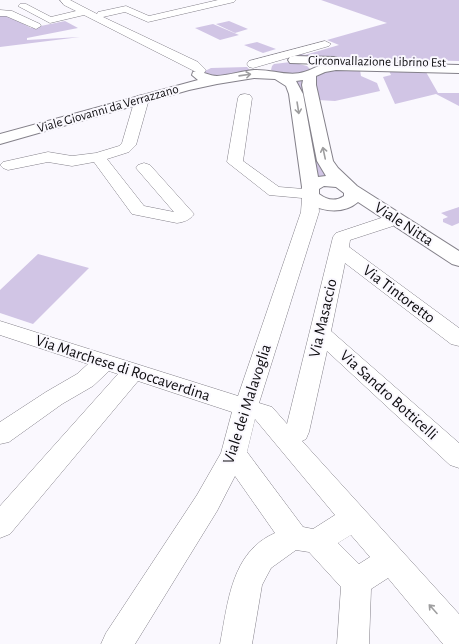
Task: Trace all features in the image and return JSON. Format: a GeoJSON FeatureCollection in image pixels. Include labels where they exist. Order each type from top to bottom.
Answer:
{"type":"FeatureCollection","features":[{"type":"Feature","properties":{"kind":"main road","name":"Circonvallazione Librino Est"},"geometry":{"type":"LineString","coordinates":[[209,69],[286,60],[459,64]]}},
{"type":"Feature","properties":{"kind":"main road"},"geometry":{"type":"LineString","coordinates":[[277,75],[267,70],[267,67],[273,63],[286,60],[310,65],[314,68],[312,73]]}},
{"type":"Feature","properties":{"kind":"main road"},"geometry":{"type":"LineString","coordinates":[[312,73],[336,66],[459,69]]}},
{"type":"Feature","properties":{"kind":"main road"},"geometry":{"type":"LineString","coordinates":[[209,69],[205,79],[217,80]]}},
{"type":"Feature","properties":{"kind":"main road","name":"Viale Giovanni da Verrazzano"},"geometry":{"type":"LineString","coordinates":[[0,134],[185,82],[209,69]]}},
{"type":"Feature","properties":{"kind":"main road","name":"Viale Giovanni da Verrazzano"},"geometry":{"type":"LineString","coordinates":[[0,139],[186,87],[217,80],[247,74],[277,75],[294,78],[312,73]]}},
{"type":"Feature","properties":{"kind":"main road","name":"Viale Nitta"},"geometry":{"type":"LineString","coordinates":[[312,73],[309,85],[325,161],[347,192],[459,260]]}},
{"type":"Feature","properties":{"kind":"main road","name":"Viale dei Malavoglia"},"geometry":{"type":"LineString","coordinates":[[277,75],[292,84],[296,94],[314,198]]}},
{"type":"Feature","properties":{"kind":"main road"},"geometry":{"type":"LineString","coordinates":[[347,192],[314,198],[316,183],[336,181],[365,208],[459,270]]}},
{"type":"Feature","properties":{"kind":"street"},"geometry":{"type":"LineString","coordinates":[[126,9],[148,18],[231,0]]}},
{"type":"Feature","properties":{"kind":"street"},"geometry":{"type":"LineString","coordinates":[[39,14],[68,2],[194,65],[209,69]]}},
{"type":"Feature","properties":{"kind":"street"},"geometry":{"type":"LineString","coordinates":[[92,2],[87,7],[209,69]]}},
{"type":"Feature","properties":{"kind":"street"},"geometry":{"type":"LineString","coordinates":[[23,6],[50,20],[86,12]]}},
{"type":"Feature","properties":{"kind":"street"},"geometry":{"type":"LineString","coordinates":[[102,14],[140,6]]}},
{"type":"Feature","properties":{"kind":"street"},"geometry":{"type":"LineString","coordinates":[[1,12],[8,12],[34,27],[52,23],[50,20]]}},
{"type":"Feature","properties":{"kind":"street"},"geometry":{"type":"LineString","coordinates":[[286,60],[324,44]]}},
{"type":"Feature","properties":{"kind":"street"},"geometry":{"type":"LineString","coordinates":[[245,98],[235,162],[275,192],[314,198]]}},
{"type":"Feature","properties":{"kind":"street"},"geometry":{"type":"LineString","coordinates":[[8,165],[48,157],[72,161],[98,157],[124,150],[129,145],[142,99]]}},
{"type":"Feature","properties":{"kind":"street"},"geometry":{"type":"LineString","coordinates":[[98,157],[138,210],[177,218],[185,214],[144,168]]}},
{"type":"Feature","properties":{"kind":"street","name":"Viale dei Malavoglia"},"geometry":{"type":"LineString","coordinates":[[117,644],[207,503],[234,454],[246,407],[314,198]]}},
{"type":"Feature","properties":{"kind":"street","name":"Via Masaccio"},"geometry":{"type":"LineString","coordinates":[[285,438],[297,432],[342,237],[387,222]]}},
{"type":"Feature","properties":{"kind":"street","name":"Via Tintoretto"},"geometry":{"type":"LineString","coordinates":[[339,249],[459,339]]}},
{"type":"Feature","properties":{"kind":"street","name":"Via Marchese di Roccaverdina"},"geometry":{"type":"LineString","coordinates":[[0,328],[263,413],[459,638]]}},
{"type":"Feature","properties":{"kind":"street","name":"Via Sandro Botticelli"},"geometry":{"type":"LineString","coordinates":[[319,332],[459,458]]}},
{"type":"Feature","properties":{"kind":"street"},"geometry":{"type":"LineString","coordinates":[[0,435],[54,398],[85,380],[105,362]]}},
{"type":"Feature","properties":{"kind":"street"},"geometry":{"type":"LineString","coordinates":[[0,526],[134,371]]}},
{"type":"Feature","properties":{"kind":"street"},"geometry":{"type":"LineString","coordinates":[[234,454],[306,539],[356,582]]}},
{"type":"Feature","properties":{"kind":"street"},"geometry":{"type":"LineString","coordinates":[[239,632],[247,582],[261,559],[281,544],[306,539],[349,511]]}},
{"type":"Feature","properties":{"kind":"street"},"geometry":{"type":"LineString","coordinates":[[356,582],[398,568]]}},
{"type":"Feature","properties":{"kind":"street"},"geometry":{"type":"LineString","coordinates":[[354,644],[356,582]]}},
{"type":"Feature","properties":{"kind":"shaded area"},"geometry":{"type":"Polygon","coordinates":[[[321,0],[459,0],[459,61],[290,57],[299,53],[305,55],[339,45],[327,40],[387,23],[321,0]]]}},
{"type":"Feature","properties":{"kind":"shaded area"},"geometry":{"type":"Polygon","coordinates":[[[0,14],[6,14],[31,28],[65,21],[78,28],[27,38],[27,40],[80,37],[0,47],[0,14]]]}},
{"type":"Feature","properties":{"kind":"shaded area"},"geometry":{"type":"Polygon","coordinates":[[[229,21],[248,29],[235,33],[216,24],[229,21]]]}},
{"type":"Feature","properties":{"kind":"shaded area"},"geometry":{"type":"Polygon","coordinates":[[[213,24],[239,35],[220,40],[195,28],[213,24]]]}},
{"type":"Feature","properties":{"kind":"shaded area"},"geometry":{"type":"Polygon","coordinates":[[[257,42],[276,49],[263,53],[244,45],[257,42]]]}},
{"type":"Feature","properties":{"kind":"shaded area"},"geometry":{"type":"Polygon","coordinates":[[[291,62],[307,66],[310,69],[309,71],[300,75],[276,73],[271,70],[274,64],[291,62]]]}},
{"type":"Feature","properties":{"kind":"shaded area"},"geometry":{"type":"Polygon","coordinates":[[[247,67],[252,72],[222,78],[207,77],[203,72],[211,68],[247,67]]]}},
{"type":"Feature","properties":{"kind":"shaded area"},"geometry":{"type":"Polygon","coordinates":[[[337,69],[426,72],[438,93],[459,93],[459,106],[436,94],[395,104],[383,77],[391,75],[389,71],[360,70],[361,76],[377,83],[380,91],[335,101],[318,100],[316,86],[317,78],[323,73],[337,69]]]}},
{"type":"Feature","properties":{"kind":"shaded area"},"geometry":{"type":"Polygon","coordinates":[[[305,79],[331,177],[314,179],[294,82],[305,79]]]}},
{"type":"Feature","properties":{"kind":"shaded area"},"geometry":{"type":"Polygon","coordinates":[[[459,207],[459,223],[452,226],[443,222],[443,219],[448,217],[441,213],[459,207]]]}},
{"type":"Feature","properties":{"kind":"shaded area"},"geometry":{"type":"Polygon","coordinates":[[[38,254],[89,268],[33,324],[0,313],[0,290],[38,254]]]}}]}
